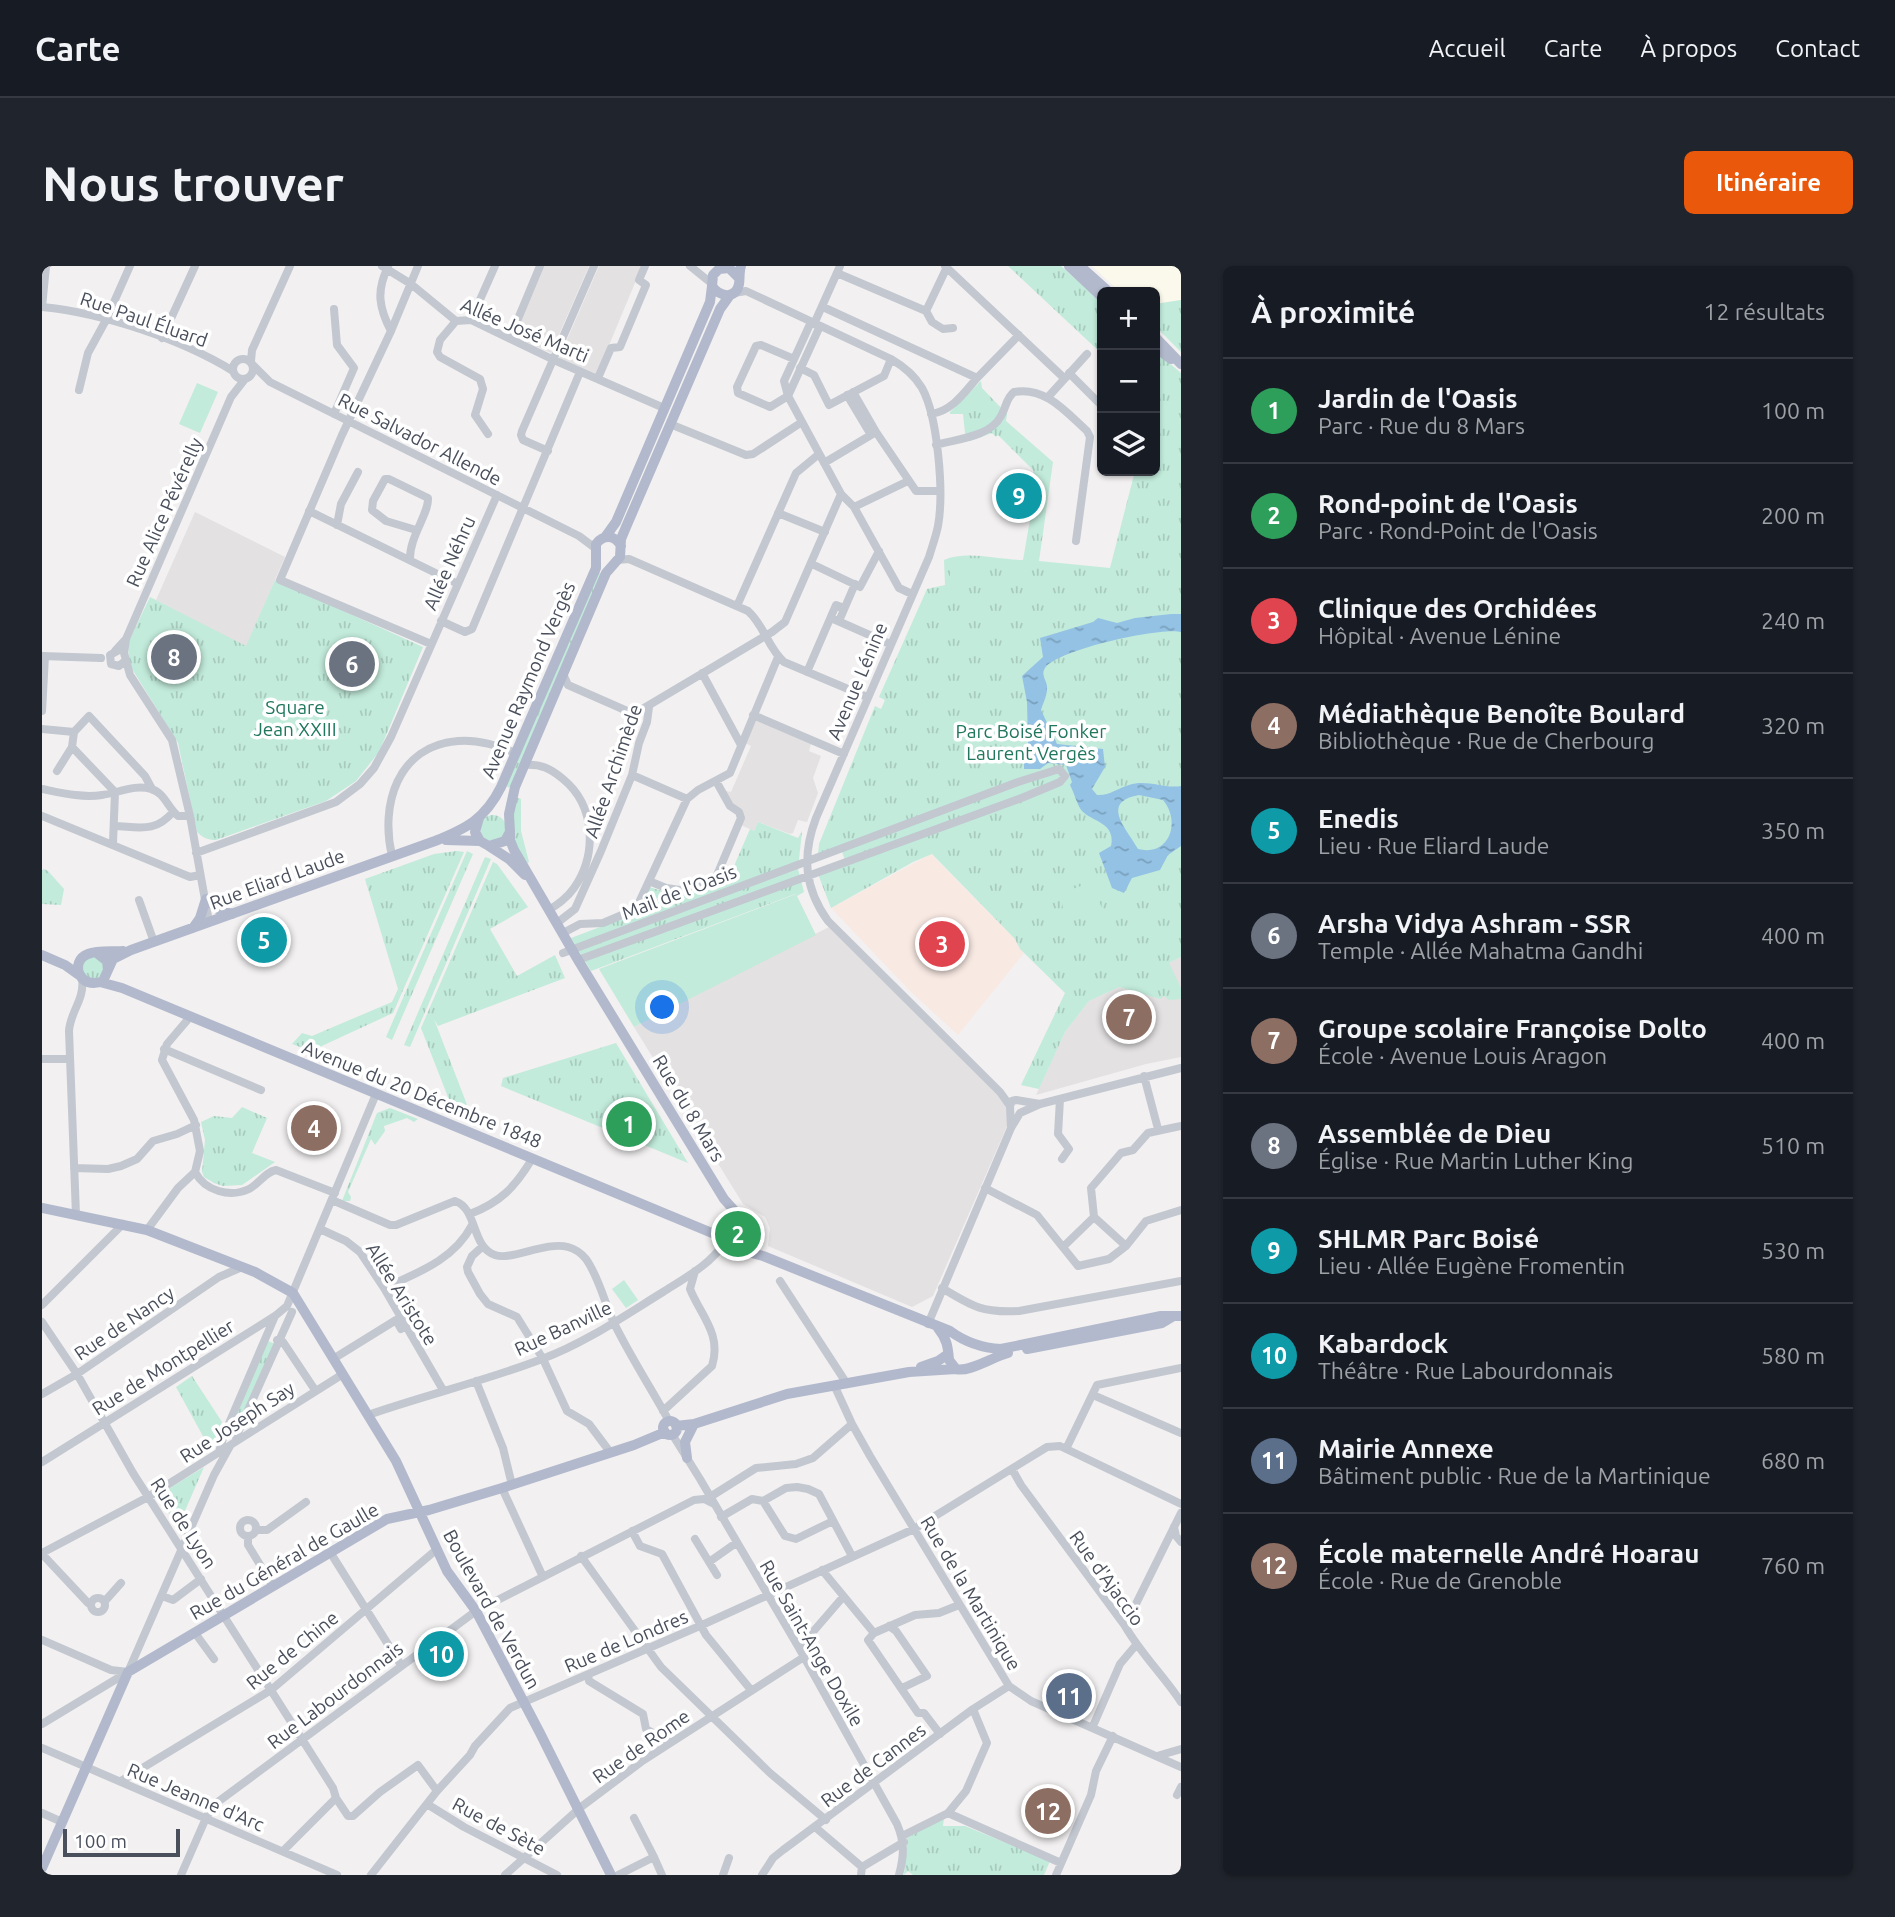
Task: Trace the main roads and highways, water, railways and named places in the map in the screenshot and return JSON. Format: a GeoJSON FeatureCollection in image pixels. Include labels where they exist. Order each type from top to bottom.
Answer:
{"type":"FeatureCollection","features":[{"type":"Feature","properties":{"kind":"main road"},"geometry":{"type":"LineString","coordinates":[[621,547],[626,527],[720,309],[732,294],[739,279],[741,266]]}},
{"type":"Feature","properties":{"kind":"main road"},"geometry":{"type":"LineString","coordinates":[[1069,266],[1097,293]]}},
{"type":"Feature","properties":{"kind":"main road"},"geometry":{"type":"LineString","coordinates":[[1080,266],[1103,287]]}},
{"type":"Feature","properties":{"kind":"main road"},"geometry":{"type":"LineString","coordinates":[[732,294],[719,294],[712,284],[713,275],[723,268],[733,270],[739,279]]}},
{"type":"Feature","properties":{"kind":"main road","name":"Avenue Raymond Vergès"},"geometry":{"type":"LineString","coordinates":[[482,815],[496,797],[516,753],[596,568],[599,545],[616,522],[710,303],[712,284]]}},
{"type":"Feature","properties":{"kind":"main road"},"geometry":{"type":"LineString","coordinates":[[1160,342],[1181,365]]}},
{"type":"Feature","properties":{"kind":"main road"},"geometry":{"type":"LineString","coordinates":[[1159,350],[1181,365]]}},
{"type":"Feature","properties":{"kind":"main road"},"geometry":{"type":"LineString","coordinates":[[620,560],[602,563],[599,545],[613,537],[621,547]]}},
{"type":"Feature","properties":{"kind":"main road","name":"Avenue Raymond Vergès"},"geometry":{"type":"LineString","coordinates":[[509,820],[510,802],[524,765],[606,573],[620,560],[621,547]]}},
{"type":"Feature","properties":{"kind":"main road"},"geometry":{"type":"LineString","coordinates":[[500,813],[509,820],[510,832],[505,841],[495,846],[484,843],[475,832],[482,815],[500,813]]}},
{"type":"Feature","properties":{"kind":"main road","name":"Rue Eliard Laude"},"geometry":{"type":"LineString","coordinates":[[105,976],[113,959],[131,950],[435,841],[455,833],[482,815]]}},
{"type":"Feature","properties":{"kind":"main road","name":"Rue du 8 Mars"},"geometry":{"type":"LineString","coordinates":[[510,832],[510,840],[563,933],[568,951],[578,960],[724,1199],[728,1209],[725,1233]]}},
{"type":"Feature","properties":{"kind":"main road","name":"Rue Eliard Laude"},"geometry":{"type":"LineString","coordinates":[[435,841],[484,843]]}},
{"type":"Feature","properties":{"kind":"main road","name":"Rue du 8 Mars"},"geometry":{"type":"LineString","coordinates":[[484,843],[509,859],[538,892]]}},
{"type":"Feature","properties":{"kind":"main road"},"geometry":{"type":"LineString","coordinates":[[205,904],[232,914]]}},
{"type":"Feature","properties":{"kind":"main road"},"geometry":{"type":"LineString","coordinates":[[205,904],[204,919],[209,923]]}},
{"type":"Feature","properties":{"kind":"main road"},"geometry":{"type":"LineString","coordinates":[[192,928],[205,904]]}},
{"type":"Feature","properties":{"kind":"main road","name":"Rue Eliard Laude"},"geometry":{"type":"LineString","coordinates":[[97,953],[131,950]]}},
{"type":"Feature","properties":{"kind":"main road"},"geometry":{"type":"LineString","coordinates":[[42,956],[65,965],[81,980],[91,984],[105,976],[107,961],[97,953],[65,965]]}},
{"type":"Feature","properties":{"kind":"main road"},"geometry":{"type":"LineString","coordinates":[[80,960],[81,980]]}},
{"type":"Feature","properties":{"kind":"main road","name":"Avenue du 20 Décembre 1848"},"geometry":{"type":"LineString","coordinates":[[105,976],[122,988],[695,1228],[725,1233]]}},
{"type":"Feature","properties":{"kind":"main road","name":"Rue du 8 Mars"},"geometry":{"type":"LineString","coordinates":[[724,1199],[742,1219]]}},
{"type":"Feature","properties":{"kind":"main road","name":"Boulevard de Verdun"},"geometry":{"type":"LineString","coordinates":[[42,1208],[146,1230],[222,1258],[282,1285],[293,1293],[396,1461],[436,1550],[447,1571],[476,1611],[611,1875]]}},
{"type":"Feature","properties":{"kind":"main road"},"geometry":{"type":"LineString","coordinates":[[763,1256],[755,1248],[751,1226],[742,1219],[734,1219],[725,1233],[738,1249],[763,1256],[950,1331],[975,1345],[1001,1349],[1161,1316],[1177,1316]]}},
{"type":"Feature","properties":{"kind":"main road"},"geometry":{"type":"LineString","coordinates":[[738,1249],[747,1247],[753,1239]]}},
{"type":"Feature","properties":{"kind":"main road"},"geometry":{"type":"LineString","coordinates":[[932,1325],[945,1336],[951,1365],[967,1371],[1011,1352],[1162,1323],[1177,1316]]}},
{"type":"Feature","properties":{"kind":"main road"},"geometry":{"type":"LineString","coordinates":[[949,1352],[954,1343],[962,1340]]}},
{"type":"Feature","properties":{"kind":"main road"},"geometry":{"type":"LineString","coordinates":[[975,1345],[979,1357],[976,1365]]}},
{"type":"Feature","properties":{"kind":"main road","name":"Rue du Général de Gaulle"},"geometry":{"type":"LineString","coordinates":[[909,1372],[938,1361],[949,1352]]}},
{"type":"Feature","properties":{"kind":"main road","name":"Rue du Général de Gaulle"},"geometry":{"type":"LineString","coordinates":[[42,1868],[128,1672],[387,1519],[507,1486],[644,1441],[670,1428],[694,1424],[788,1394],[909,1372],[956,1369]]}},
{"type":"Feature","properties":{"kind":"main road"},"geometry":{"type":"LineString","coordinates":[[687,1458],[685,1442],[694,1424]]}},
{"type":"Feature","properties":{"kind":"water"},"geometry":{"type":"Polygon","coordinates":[[[1181,614],[1181,632],[1131,636],[1088,647],[1053,661],[1044,671],[1047,692],[1041,710],[1057,744],[1103,749],[1105,767],[1092,789],[1097,795],[1136,783],[1181,786],[1181,846],[1168,855],[1160,870],[1132,878],[1124,893],[1112,888],[1099,853],[1111,846],[1110,832],[1080,808],[1070,785],[1072,782],[1066,765],[1048,763],[1040,769],[1024,769],[1028,744],[1027,702],[1022,676],[1043,657],[1040,638],[1093,622],[1098,618],[1117,623],[1135,618],[1181,614]],[[1139,795],[1120,804],[1119,817],[1138,849],[1158,848],[1165,843],[1171,827],[1171,818],[1163,800],[1139,795]]]}},
{"type":"Feature","properties":{"kind":"place","name":"SHLMR Parc Boisé"},"geometry":{"type":"Point","coordinates":[1019,496]}},
{"type":"Feature","properties":{"kind":"place","name":"Assemblée de Dieu"},"geometry":{"type":"Point","coordinates":[174,657]}},
{"type":"Feature","properties":{"kind":"place","name":"Arsha Vidya Ashram - SSR"},"geometry":{"type":"Point","coordinates":[352,664]}},
{"type":"Feature","properties":{"kind":"place","name":"Enedis"},"geometry":{"type":"Point","coordinates":[264,940]}},
{"type":"Feature","properties":{"kind":"place","name":"Clinique des Orchidées"},"geometry":{"type":"Point","coordinates":[942,944]}},
{"type":"Feature","properties":{"kind":"place","name":"Groupe scolaire Françoise Dolto"},"geometry":{"type":"Point","coordinates":[1129,1017]}},
{"type":"Feature","properties":{"kind":"place","name":"Jardin de l'Oasis"},"geometry":{"type":"Point","coordinates":[629,1124]}},
{"type":"Feature","properties":{"kind":"place","name":"Médiathèque Benoîte Boulard"},"geometry":{"type":"Point","coordinates":[314,1128]}},
{"type":"Feature","properties":{"kind":"place","name":"Rond-point de l'Oasis"},"geometry":{"type":"Point","coordinates":[738,1234]}},
{"type":"Feature","properties":{"kind":"place","name":"Kabardock"},"geometry":{"type":"Point","coordinates":[441,1654]}},
{"type":"Feature","properties":{"kind":"place","name":"Mairie Annexe"},"geometry":{"type":"Point","coordinates":[1069,1696]}},
{"type":"Feature","properties":{"kind":"place","name":"École maternelle André Hoarau"},"geometry":{"type":"Point","coordinates":[1048,1811]}},
{"type":"Feature","properties":{"kind":"park label","name":"Square Jean XXIII"},"geometry":{"type":"Point","coordinates":[295,718]}},
{"type":"Feature","properties":{"kind":"park label","name":"Parc Boisé Fonker Laurent Vergès"},"geometry":{"type":"Point","coordinates":[1031,742]}}]}
